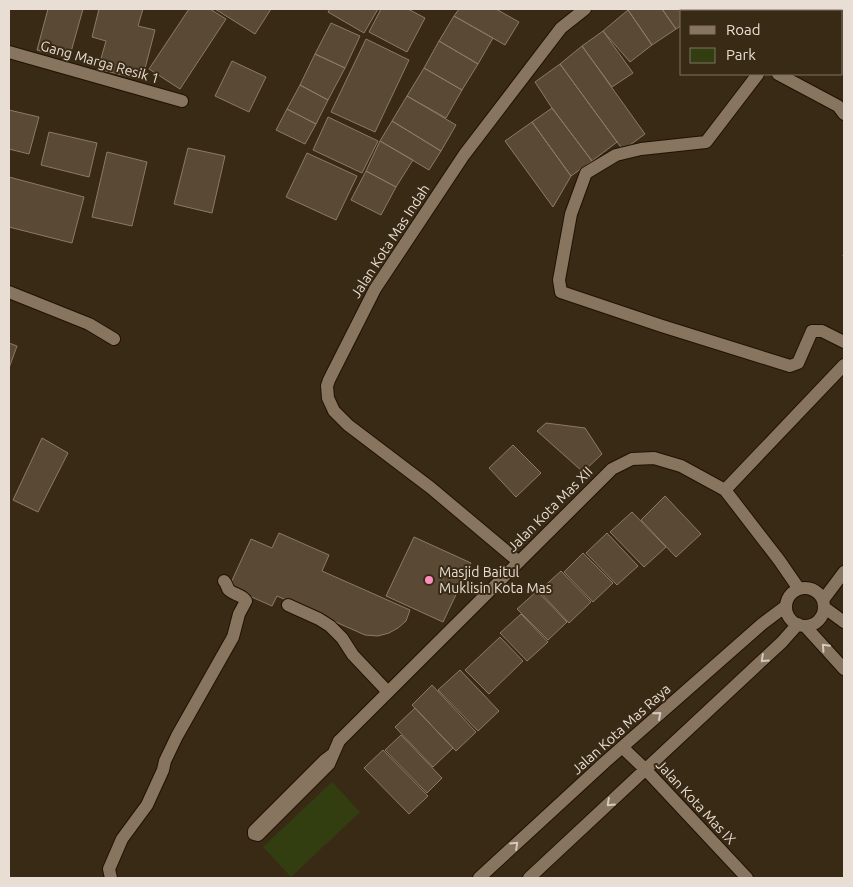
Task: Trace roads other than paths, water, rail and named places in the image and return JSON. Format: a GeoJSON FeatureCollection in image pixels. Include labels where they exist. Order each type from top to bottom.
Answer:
{"type":"FeatureCollection","features":[{"type":"Feature","properties":{"kind":"street","name":"Jalan Kota Mas Indah"},"geometry":{"type":"LineString","coordinates":[[519,562],[431,488],[348,425],[334,411],[328,398],[327,386],[375,289],[464,155],[561,28],[585,9]]}},
{"type":"Feature","properties":{"kind":"street","name":"Gang Marga Resik 1"},"geometry":{"type":"LineString","coordinates":[[9,52],[182,101]]}},
{"type":"Feature","properties":{"kind":"street"},"geometry":{"type":"LineString","coordinates":[[757,75],[706,142],[616,155],[586,173],[571,214],[559,280],[561,292],[790,366],[798,363],[812,331],[822,330],[844,342]]}},
{"type":"Feature","properties":{"kind":"street"},"geometry":{"type":"LineString","coordinates":[[780,75],[838,106],[844,114]]}},
{"type":"Feature","properties":{"kind":"street"},"geometry":{"type":"LineString","coordinates":[[9,292],[89,324],[114,339]]}},
{"type":"Feature","properties":{"kind":"street"},"geometry":{"type":"LineString","coordinates":[[725,490],[844,364]]}},
{"type":"Feature","properties":{"kind":"street","name":"Jalan Kota Mas XII"},"geometry":{"type":"LineString","coordinates":[[333,754],[339,742],[612,469],[632,459],[654,458],[681,466],[725,490],[779,560],[796,591]]}},
{"type":"Feature","properties":{"kind":"street"},"geometry":{"type":"LineString","coordinates":[[814,589],[844,573]]}},
{"type":"Feature","properties":{"kind":"street"},"geometry":{"type":"LineString","coordinates":[[529,878],[801,625],[812,625],[818,621],[823,615],[824,604],[844,573]]}},
{"type":"Feature","properties":{"kind":"street"},"geometry":{"type":"LineString","coordinates":[[111,878],[109,869],[122,839],[147,805],[177,736],[233,637],[239,614],[246,601],[244,597],[228,589],[224,581]]}},
{"type":"Feature","properties":{"kind":"street"},"geometry":{"type":"LineString","coordinates":[[844,622],[824,604],[820,594],[814,589],[806,588],[796,591],[788,599],[786,606],[787,614],[791,620],[801,625],[844,669]]}},
{"type":"Feature","properties":{"kind":"street"},"geometry":{"type":"LineString","coordinates":[[288,605],[330,626],[342,638],[353,655],[388,692]]}},
{"type":"Feature","properties":{"kind":"street","name":"Jalan Kota Mas Raya"},"geometry":{"type":"LineString","coordinates":[[479,878],[622,747],[762,624],[786,606]]}},
{"type":"Feature","properties":{"kind":"street","name":"Jalan Kota Mas IX"},"geometry":{"type":"LineString","coordinates":[[622,747],[646,770],[746,878]]}},
{"type":"Feature","properties":{"kind":"street"},"geometry":{"type":"LineString","coordinates":[[333,754],[329,764],[258,835],[254,834],[254,831],[333,754]]}},
{"type":"Feature","properties":{"kind":"place","name":"Masjid Baitul Muklisin Kota Mas"},"geometry":{"type":"Point","coordinates":[429,580]}}]}
